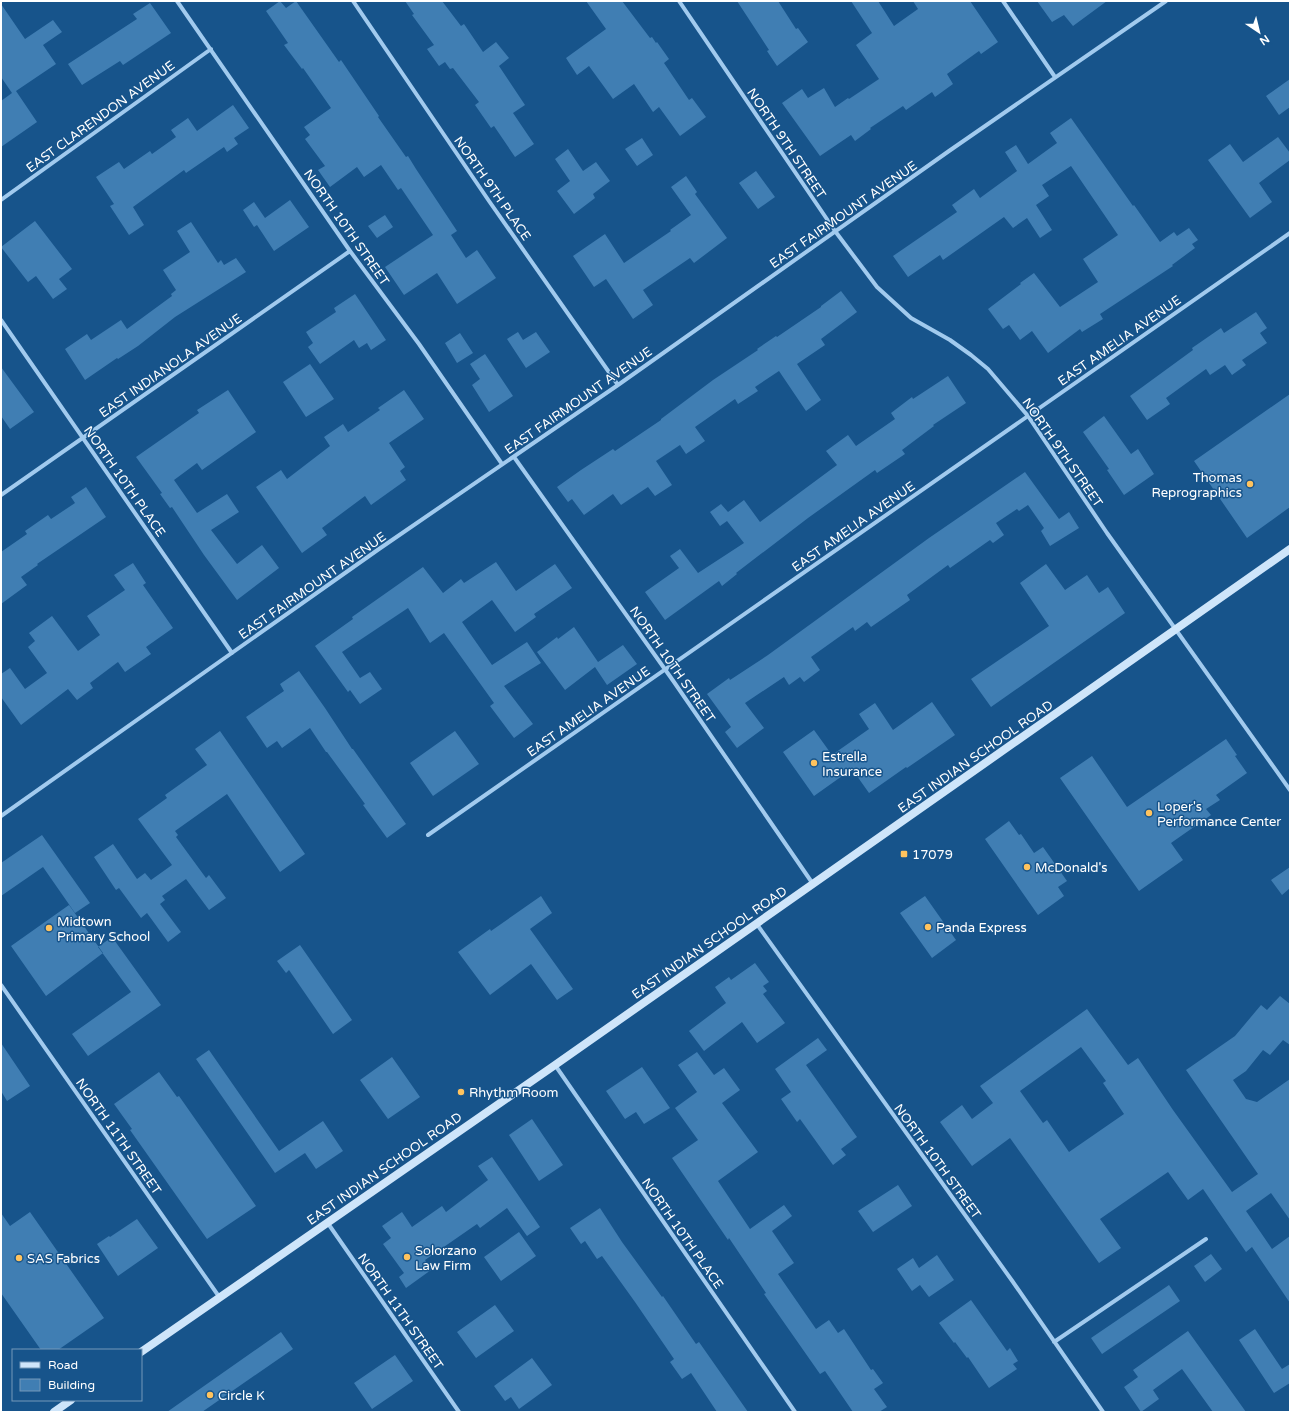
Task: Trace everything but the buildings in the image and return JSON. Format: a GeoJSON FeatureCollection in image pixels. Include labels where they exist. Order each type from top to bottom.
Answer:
{"type":"FeatureCollection","features":[{"type":"Feature","properties":{"kind":"main road","name":"EAST INDIAN SCHOOL ROAD"},"geometry":{"type":"LineString","coordinates":[[142,1351],[555,1065],[1290,549]]}},
{"type":"Feature","properties":{"kind":"main road"},"geometry":{"type":"LineString","coordinates":[[54,1412],[70,1401]]}},
{"type":"Feature","properties":{"kind":"street","name":"NORTH 10TH STREET"},"geometry":{"type":"LineString","coordinates":[[177,1],[350,251],[419,344],[502,464]]}},
{"type":"Feature","properties":{"kind":"street","name":"NORTH 9TH PLACE"},"geometry":{"type":"LineString","coordinates":[[353,1],[498,214],[618,385]]}},
{"type":"Feature","properties":{"kind":"street","name":"NORTH 9TH STREET"},"geometry":{"type":"LineString","coordinates":[[679,1],[835,231],[877,287],[911,318],[950,340],[988,369],[1028,416],[1107,533],[1290,790]]}},
{"type":"Feature","properties":{"kind":"street"},"geometry":{"type":"LineString","coordinates":[[1003,1],[1055,77]]}},
{"type":"Feature","properties":{"kind":"street","name":"EAST FAIRMOUNT AVENUE"},"geometry":{"type":"LineString","coordinates":[[1,816],[502,464],[618,385],[1055,77],[1166,1]]}},
{"type":"Feature","properties":{"kind":"street","name":"EAST CLARENDON AVENUE"},"geometry":{"type":"LineString","coordinates":[[1,200],[211,49]]}},
{"type":"Feature","properties":{"kind":"street","name":"EAST AMELIA AVENUE"},"geometry":{"type":"LineString","coordinates":[[428,835],[1290,233]]}},
{"type":"Feature","properties":{"kind":"street","name":"EAST INDIANOLA AVENUE"},"geometry":{"type":"LineString","coordinates":[[1,495],[350,251]]}},
{"type":"Feature","properties":{"kind":"street","name":"NORTH 10TH PLACE"},"geometry":{"type":"LineString","coordinates":[[1,320],[232,653]]}},
{"type":"Feature","properties":{"kind":"street","name":"NORTH 10TH STREET"},"geometry":{"type":"LineString","coordinates":[[514,457],[666,669],[813,884]]}},
{"type":"Feature","properties":{"kind":"street","name":"NORTH 10TH STREET"},"geometry":{"type":"LineString","coordinates":[[756,923],[1103,1412]]}},
{"type":"Feature","properties":{"kind":"street","name":"NORTH 11TH STREET"},"geometry":{"type":"LineString","coordinates":[[1,985],[221,1298]]}},
{"type":"Feature","properties":{"kind":"street","name":"NORTH 10TH PLACE"},"geometry":{"type":"LineString","coordinates":[[555,1065],[795,1412]]}},
{"type":"Feature","properties":{"kind":"street","name":"NORTH 11TH STREET"},"geometry":{"type":"LineString","coordinates":[[327,1222],[459,1412]]}},
{"type":"Feature","properties":{"kind":"street"},"geometry":{"type":"LineString","coordinates":[[1054,1342],[1206,1238]]}},
{"type":"Feature","properties":{"kind":"place","name":"Thomas Reprographics"},"geometry":{"type":"Point","coordinates":[1250,484]}},
{"type":"Feature","properties":{"kind":"place","name":"Estrella Insurance"},"geometry":{"type":"Point","coordinates":[814,763]}},
{"type":"Feature","properties":{"kind":"place","name":"Loper's Performance Center"},"geometry":{"type":"Point","coordinates":[1149,813]}},
{"type":"Feature","properties":{"kind":"place","name":"17079"},"geometry":{"type":"Point","coordinates":[904,854]}},
{"type":"Feature","properties":{"kind":"place","name":"McDonald's"},"geometry":{"type":"Point","coordinates":[1027,867]}},
{"type":"Feature","properties":{"kind":"place","name":"Panda Express"},"geometry":{"type":"Point","coordinates":[928,927]}},
{"type":"Feature","properties":{"kind":"place","name":"Midtown Primary School"},"geometry":{"type":"Point","coordinates":[49,928]}},
{"type":"Feature","properties":{"kind":"place","name":"Rhythm Room"},"geometry":{"type":"Point","coordinates":[461,1092]}},
{"type":"Feature","properties":{"kind":"place","name":"Solorzano Law Firm"},"geometry":{"type":"Point","coordinates":[407,1257]}},
{"type":"Feature","properties":{"kind":"place","name":"SAS Fabrics"},"geometry":{"type":"Point","coordinates":[19,1258]}},
{"type":"Feature","properties":{"kind":"place","name":"Circle K"},"geometry":{"type":"Point","coordinates":[210,1395]}}]}
